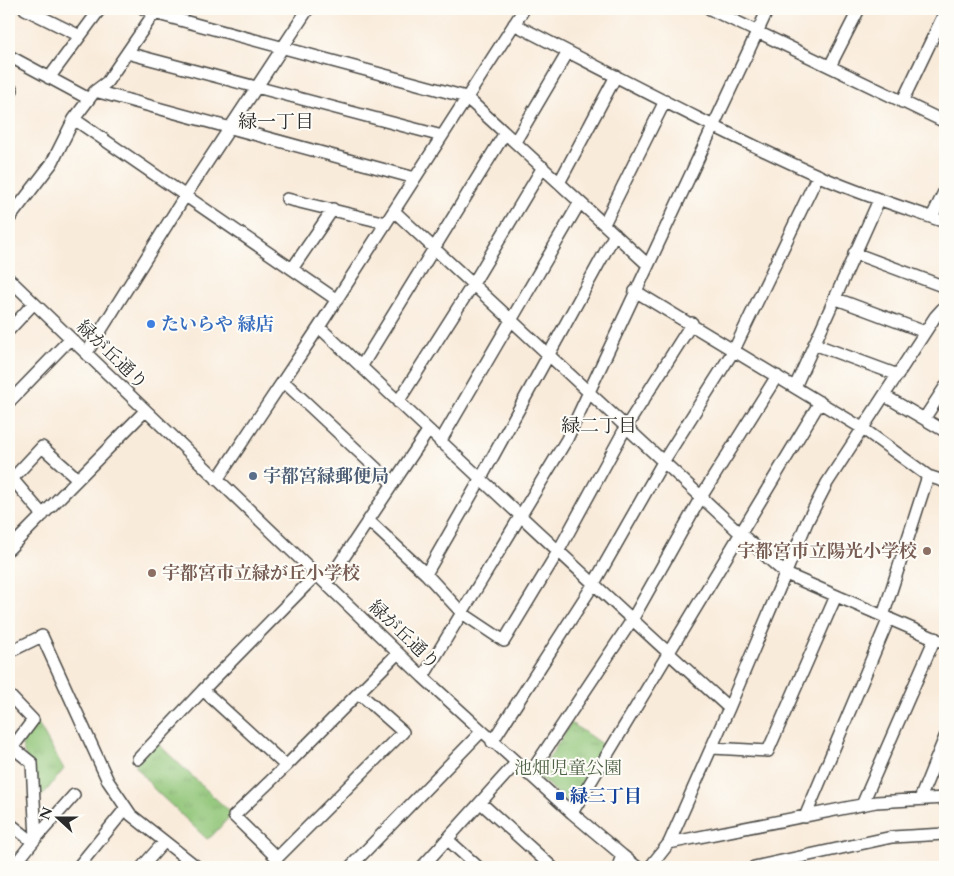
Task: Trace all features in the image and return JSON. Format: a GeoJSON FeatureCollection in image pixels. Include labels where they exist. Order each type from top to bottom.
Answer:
{"type":"FeatureCollection","features":[{"type":"Feature","properties":{"kind":"street"},"geometry":{"type":"LineString","coordinates":[[25,9],[80,36]]}},
{"type":"Feature","properties":{"kind":"street"},"geometry":{"type":"LineString","coordinates":[[49,78],[100,9]]}},
{"type":"Feature","properties":{"kind":"street"},"geometry":{"type":"LineString","coordinates":[[86,354],[185,196],[308,9]]}},
{"type":"Feature","properties":{"kind":"street"},"geometry":{"type":"LineString","coordinates":[[217,480],[337,300],[524,9]]}},
{"type":"Feature","properties":{"kind":"street"},"geometry":{"type":"LineString","coordinates":[[710,9],[945,122]]}},
{"type":"Feature","properties":{"kind":"street"},"geometry":{"type":"LineString","coordinates":[[423,677],[567,439],[768,9]]}},
{"type":"Feature","properties":{"kind":"street"},"geometry":{"type":"LineString","coordinates":[[830,66],[859,9]]}},
{"type":"Feature","properties":{"kind":"street"},"geometry":{"type":"LineString","coordinates":[[9,219],[52,163],[74,119],[92,95],[107,82],[127,53],[152,10],[283,48],[466,97],[648,264]]}},
{"type":"Feature","properties":{"kind":"street"},"geometry":{"type":"LineString","coordinates":[[902,102],[945,12]]}},
{"type":"Feature","properties":{"kind":"street"},"geometry":{"type":"LineString","coordinates":[[514,24],[712,126],[818,175],[879,200],[945,222]]}},
{"type":"Feature","properties":{"kind":"street"},"geometry":{"type":"LineString","coordinates":[[515,142],[568,52]]}},
{"type":"Feature","properties":{"kind":"street"},"geometry":{"type":"LineString","coordinates":[[127,53],[442,136]]}},
{"type":"Feature","properties":{"kind":"street"},"geometry":{"type":"LineString","coordinates":[[9,56],[49,78],[92,95],[230,128],[415,178]]}},
{"type":"Feature","properties":{"kind":"street"},"geometry":{"type":"LineString","coordinates":[[559,183],[616,76]]}},
{"type":"Feature","properties":{"kind":"street"},"geometry":{"type":"LineString","coordinates":[[9,88],[12,90],[9,95]]}},
{"type":"Feature","properties":{"kind":"street"},"geometry":{"type":"LineString","coordinates":[[604,224],[665,101]]}},
{"type":"Feature","properties":{"kind":"street"},"geometry":{"type":"LineString","coordinates":[[74,119],[337,300]]}},
{"type":"Feature","properties":{"kind":"street"},"geometry":{"type":"LineString","coordinates":[[361,367],[505,133]]}},
{"type":"Feature","properties":{"kind":"street"},"geometry":{"type":"LineString","coordinates":[[398,402],[473,284],[543,168]]}},
{"type":"Feature","properties":{"kind":"street"},"geometry":{"type":"LineString","coordinates":[[492,742],[593,585],[663,462],[734,350],[818,175]]}},
{"type":"Feature","properties":{"kind":"street"},"geometry":{"type":"LineString","coordinates":[[932,218],[945,190]]}},
{"type":"Feature","properties":{"kind":"street"},"geometry":{"type":"LineString","coordinates":[[288,199],[386,223]]}},
{"type":"Feature","properties":{"kind":"street"},"geometry":{"type":"LineString","coordinates":[[795,387],[879,200]]}},
{"type":"Feature","properties":{"kind":"street"},"geometry":{"type":"LineString","coordinates":[[440,442],[580,202]]}},
{"type":"Feature","properties":{"kind":"street"},"geometry":{"type":"LineString","coordinates":[[292,268],[332,209]]}},
{"type":"Feature","properties":{"kind":"street"},"geometry":{"type":"LineString","coordinates":[[394,211],[786,574],[940,640],[862,805]]}},
{"type":"Feature","properties":{"kind":"street"},"geometry":{"type":"LineString","coordinates":[[426,574],[480,480],[615,234]]}},
{"type":"Feature","properties":{"kind":"street"},"geometry":{"type":"LineString","coordinates":[[854,253],[945,287]]}},
{"type":"Feature","properties":{"kind":"street","name":"緑が丘通り"},"geometry":{"type":"LineString","coordinates":[[9,279],[480,732],[637,867]]}},
{"type":"Feature","properties":{"kind":"street"},"geometry":{"type":"LineString","coordinates":[[635,291],[862,428],[928,476],[943,481],[945,478]]}},
{"type":"Feature","properties":{"kind":"street"},"geometry":{"type":"LineString","coordinates":[[834,298],[925,332]]}},
{"type":"Feature","properties":{"kind":"street"},"geometry":{"type":"LineString","coordinates":[[9,330],[34,304]]}},
{"type":"Feature","properties":{"kind":"street"},"geometry":{"type":"LineString","coordinates":[[650,867],[669,843],[712,748],[807,522],[827,484],[862,428],[885,396],[935,317],[945,306]]}},
{"type":"Feature","properties":{"kind":"street"},"geometry":{"type":"LineString","coordinates":[[935,317],[945,323]]}},
{"type":"Feature","properties":{"kind":"street"},"geometry":{"type":"LineString","coordinates":[[369,521],[426,574],[462,613],[504,641],[559,550],[626,427],[692,324]]}},
{"type":"Feature","properties":{"kind":"street"},"geometry":{"type":"LineString","coordinates":[[319,327],[480,480],[559,550],[593,585],[729,708]]}},
{"type":"Feature","properties":{"kind":"street"},"geometry":{"type":"LineString","coordinates":[[10,401],[70,339]]}},
{"type":"Feature","properties":{"kind":"street"},"geometry":{"type":"LineString","coordinates":[[814,344],[898,375]]}},
{"type":"Feature","properties":{"kind":"street"},"geometry":{"type":"LineString","coordinates":[[529,775],[632,620],[701,497],[777,376]]}},
{"type":"Feature","properties":{"kind":"street"},"geometry":{"type":"LineString","coordinates":[[283,381],[393,484]]}},
{"type":"Feature","properties":{"kind":"street"},"geometry":{"type":"LineString","coordinates":[[924,419],[945,387]]}},
{"type":"Feature","properties":{"kind":"street"},"geometry":{"type":"LineString","coordinates":[[885,396],[943,430]]}},
{"type":"Feature","properties":{"kind":"street"},"geometry":{"type":"LineString","coordinates":[[572,813],[820,402]]}},
{"type":"Feature","properties":{"kind":"street"},"geometry":{"type":"LineString","coordinates":[[9,549],[145,411]]}},
{"type":"Feature","properties":{"kind":"street"},"geometry":{"type":"LineString","coordinates":[[326,584],[428,431]]}},
{"type":"Feature","properties":{"kind":"street"},"geometry":{"type":"LineString","coordinates":[[43,515],[10,477],[42,447],[78,479]]}},
{"type":"Feature","properties":{"kind":"street"},"geometry":{"type":"LineString","coordinates":[[805,817],[886,617],[928,476]]}},
{"type":"Feature","properties":{"kind":"street"},"geometry":{"type":"LineString","coordinates":[[138,759],[316,574]]}},
{"type":"Feature","properties":{"kind":"street"},"geometry":{"type":"LineString","coordinates":[[712,748],[768,751],[836,596]]}},
{"type":"Feature","properties":{"kind":"street"},"geometry":{"type":"LineString","coordinates":[[9,652],[42,636],[108,782],[130,815],[197,867]]}},
{"type":"Feature","properties":{"kind":"street"},"geometry":{"type":"LineString","coordinates":[[359,693],[403,732],[277,858],[234,816],[398,653]]}},
{"type":"Feature","properties":{"kind":"street"},"geometry":{"type":"LineString","coordinates":[[203,690],[286,766]]}},
{"type":"Feature","properties":{"kind":"street"},"geometry":{"type":"LineString","coordinates":[[12,696],[33,720],[11,749],[32,763],[35,840]]}},
{"type":"Feature","properties":{"kind":"street"},"geometry":{"type":"LineString","coordinates":[[350,867],[480,732]]}},
{"type":"Feature","properties":{"kind":"street"},"geometry":{"type":"LineString","coordinates":[[920,799],[945,737]]}},
{"type":"Feature","properties":{"kind":"street"},"geometry":{"type":"LineString","coordinates":[[422,867],[516,763]]}},
{"type":"Feature","properties":{"kind":"street"},"geometry":{"type":"LineString","coordinates":[[13,867],[74,795]]}},
{"type":"Feature","properties":{"kind":"street"},"geometry":{"type":"LineString","coordinates":[[669,843],[876,802],[945,798]]}},
{"type":"Feature","properties":{"kind":"street"},"geometry":{"type":"LineString","coordinates":[[481,803],[552,867]]}},
{"type":"Feature","properties":{"kind":"street"},"geometry":{"type":"LineString","coordinates":[[78,867],[126,808]]}},
{"type":"Feature","properties":{"kind":"street"},"geometry":{"type":"LineString","coordinates":[[9,823],[35,840]]}},
{"type":"Feature","properties":{"kind":"street"},"geometry":{"type":"LineString","coordinates":[[754,867],[892,837],[945,834]]}},
{"type":"Feature","properties":{"kind":"street"},"geometry":{"type":"LineString","coordinates":[[448,840],[478,867]]}},
{"type":"Feature","properties":{"kind":"street"},"geometry":{"type":"LineString","coordinates":[[142,867],[164,842]]}},
{"type":"Feature","properties":{"kind":"street"},"geometry":{"type":"LineString","coordinates":[[618,867],[622,855]]}},
{"type":"Feature","properties":{"kind":"green space"},"geometry":{"type":"Polygon","coordinates":[[[37,722],[64,769],[42,796],[37,793],[21,743],[37,722]]]}},
{"type":"Feature","properties":{"kind":"green space","name":"池畑児童公園"},"geometry":{"type":"Polygon","coordinates":[[[571,723],[606,747],[572,806],[538,776],[571,723]]]}},
{"type":"Feature","properties":{"kind":"green space"},"geometry":{"type":"Polygon","coordinates":[[[156,742],[232,814],[207,839],[154,789],[135,765],[156,742]]]}},
{"type":"Feature","properties":{"kind":"place","name":"たいらや 緑店"},"geometry":{"type":"Point","coordinates":[151,324]}},
{"type":"Feature","properties":{"kind":"place","name":"宇都宮緑郵便局"},"geometry":{"type":"Point","coordinates":[253,476]}},
{"type":"Feature","properties":{"kind":"place","name":"宇都宮市立陽光小学校"},"geometry":{"type":"Point","coordinates":[927,551]}},
{"type":"Feature","properties":{"kind":"place","name":"宇都宮市立緑が丘小学校"},"geometry":{"type":"Point","coordinates":[152,573]}},
{"type":"Feature","properties":{"kind":"place","name":"緑三丁目"},"geometry":{"type":"Point","coordinates":[560,796]}},
{"type":"Feature","properties":{"kind":"district","name":"緑一丁目"},"geometry":{"type":"Point","coordinates":[276,122]}},
{"type":"Feature","properties":{"kind":"district","name":"緑二丁目"},"geometry":{"type":"Point","coordinates":[599,426]}}]}
